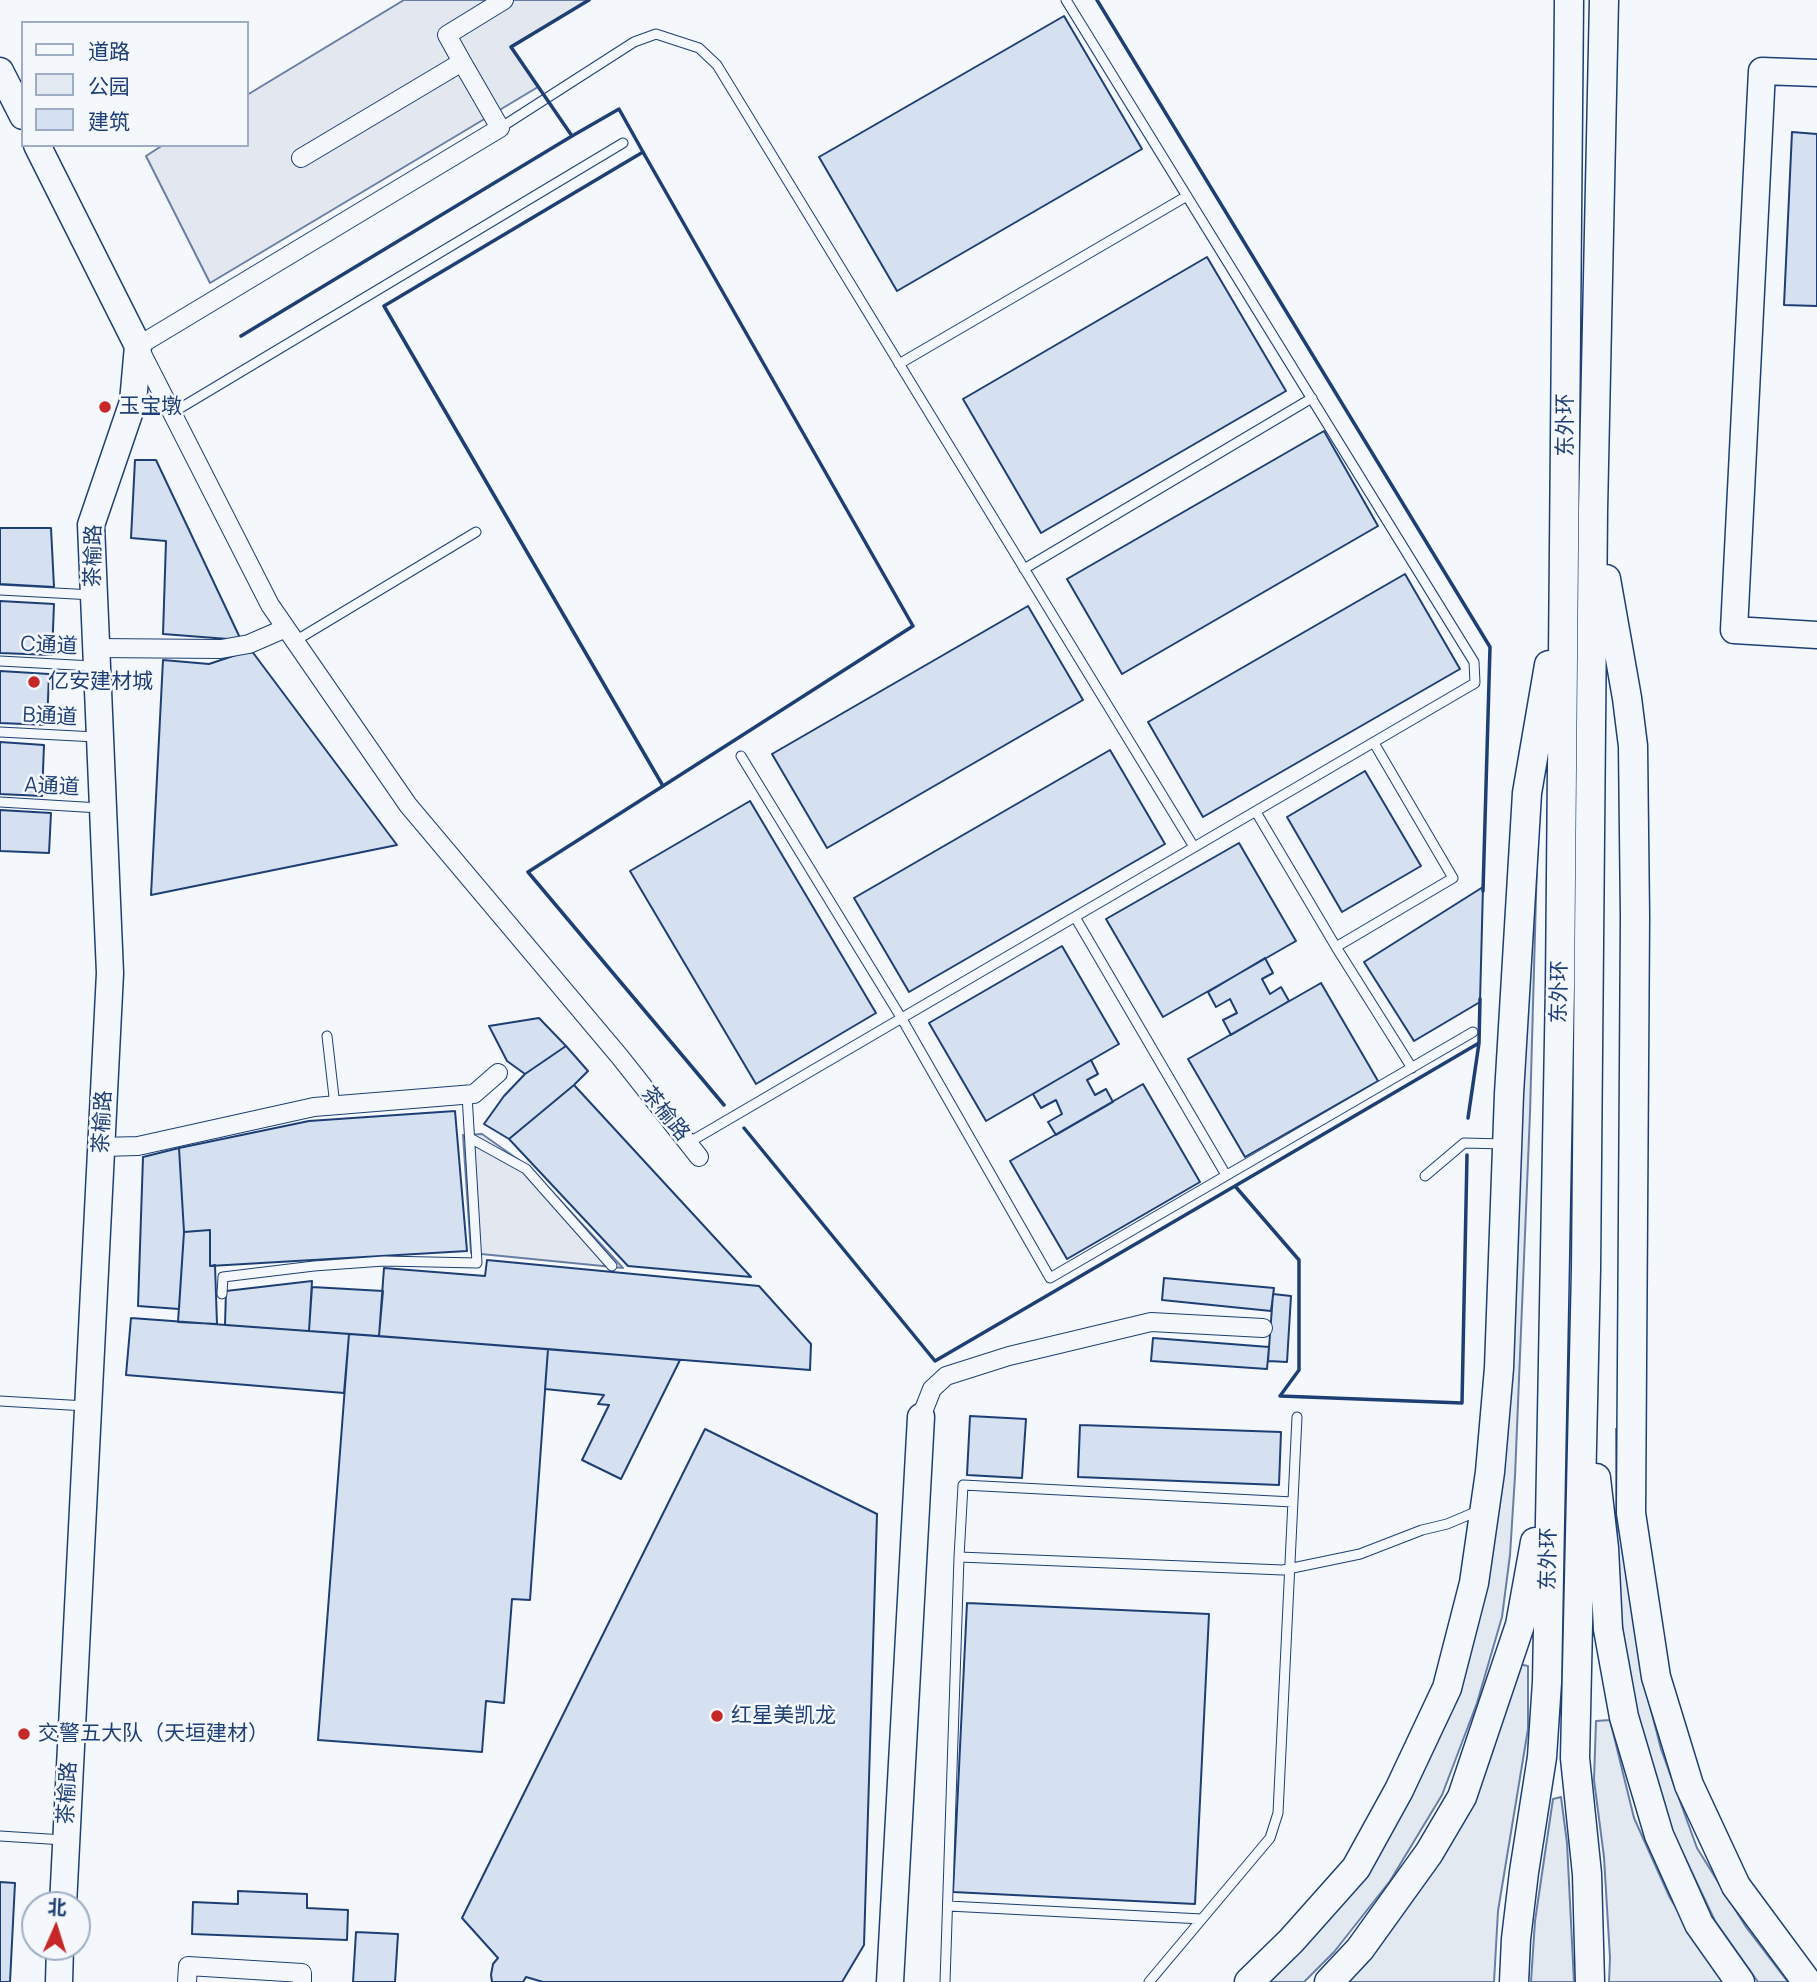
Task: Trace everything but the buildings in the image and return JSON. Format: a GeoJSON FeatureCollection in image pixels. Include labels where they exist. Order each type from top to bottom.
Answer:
{"type":"FeatureCollection","features":[{"type":"Feature","properties":{"kind":"main road","name":"东外环"},"geometry":{"type":"LineString","coordinates":[[1514,1982],[1524,1872],[1538,1794],[1545,1720],[1565,509],[1569,0]]}},
{"type":"Feature","properties":{"kind":"main road","name":"东外环"},"geometry":{"type":"LineString","coordinates":[[1594,510],[1604,0]]}},
{"type":"Feature","properties":{"kind":"main road"},"geometry":{"type":"LineString","coordinates":[[1249,1982],[1292,1941],[1356,1868],[1399,1790],[1447,1688],[1474,1583],[1485,1507],[1499,1368],[1507,1144],[1527,793],[1547,685],[1565,509]]}},
{"type":"Feature","properties":{"kind":"main road"},"geometry":{"type":"LineString","coordinates":[[1590,1982],[1587,1874],[1575,1758],[1584,1378],[1594,510]]}},
{"type":"Feature","properties":{"kind":"main road"},"geometry":{"type":"LineString","coordinates":[[1594,510],[1633,746],[1635,931],[1631,1513],[1656,1676],[1689,1785],[1736,1886],[1807,1982]]}},
{"type":"Feature","properties":{"kind":"main road"},"geometry":{"type":"LineString","coordinates":[[1329,1982],[1368,1939],[1429,1853],[1462,1797],[1520,1625],[1533,1556],[1552,1376]]}},
{"type":"Feature","properties":{"kind":"main road"},"geometry":{"type":"LineString","coordinates":[[1584,1378],[1604,1548],[1608,1629],[1623,1717],[1664,1846],[1699,1924],[1740,1982]]}},
{"type":"Feature","properties":{"kind":"street"},"geometry":{"type":"LineString","coordinates":[[138,346],[500,128],[447,35],[505,0]]}},
{"type":"Feature","properties":{"kind":"street"},"geometry":{"type":"LineString","coordinates":[[302,158],[462,62]]}},
{"type":"Feature","properties":{"kind":"street"},"geometry":{"type":"LineString","coordinates":[[0,71],[21,112]]}},
{"type":"Feature","properties":{"kind":"street"},"geometry":{"type":"LineString","coordinates":[[1817,73],[1762,71],[1734,630],[1817,635]]}},
{"type":"Feature","properties":{"kind":"street","name":"茶榆路"},"geometry":{"type":"LineString","coordinates":[[38,147],[270,605],[408,805],[620,1057],[694,1150]]}},
{"type":"Feature","properties":{"kind":"street","name":"茶榆路"},"geometry":{"type":"LineString","coordinates":[[64,1891],[110,973],[91,525],[133,402],[138,346]]}},
{"type":"Feature","properties":{"kind":"street"},"geometry":{"type":"LineString","coordinates":[[95,657],[221,649],[290,634]]}},
{"type":"Feature","properties":{"kind":"street"},"geometry":{"type":"LineString","coordinates":[[102,1147],[138,1146],[314,1107],[474,1094],[498,1073]]}},
{"type":"Feature","properties":{"kind":"street"},"geometry":{"type":"LineString","coordinates":[[890,1982],[921,1417],[932,1390],[946,1376],[1009,1356],[1151,1322],[1263,1328]]}},
{"type":"Feature","properties":{"kind":"street"},"geometry":{"type":"LineString","coordinates":[[59,1982],[60,1961]]}},
{"type":"Feature","properties":{"kind":"street"},"geometry":{"type":"LineString","coordinates":[[187,1982],[188,1966],[302,1973],[302,1982]]}},
{"type":"Feature","properties":{"kind":"lane"},"geometry":{"type":"LineString","coordinates":[[694,1150],[902,1019],[1475,683],[1474,662],[1066,0]]}},
{"type":"Feature","properties":{"kind":"lane"},"geometry":{"type":"LineString","coordinates":[[500,128],[634,42],[656,34],[699,48],[717,65],[1194,848]]}},
{"type":"Feature","properties":{"kind":"lane"},"geometry":{"type":"LineString","coordinates":[[172,413],[623,144]]}},
{"type":"Feature","properties":{"kind":"lane"},"geometry":{"type":"LineString","coordinates":[[899,363],[1186,196]]}},
{"type":"Feature","properties":{"kind":"lane"},"geometry":{"type":"LineString","coordinates":[[1024,569],[1312,398]]}},
{"type":"Feature","properties":{"kind":"lane"},"geometry":{"type":"LineString","coordinates":[[290,634],[476,533]]}},
{"type":"Feature","properties":{"kind":"lane"},"geometry":{"type":"LineString","coordinates":[[0,590],[93,595]]}},
{"type":"Feature","properties":{"kind":"lane","name":"C通道"},"geometry":{"type":"LineString","coordinates":[[0,661],[95,657]]}},
{"type":"Feature","properties":{"kind":"lane","name":"B通道"},"geometry":{"type":"LineString","coordinates":[[0,732],[99,737]]}},
{"type":"Feature","properties":{"kind":"lane"},"geometry":{"type":"LineString","coordinates":[[1336,947],[1452,877],[1374,743]]}},
{"type":"Feature","properties":{"kind":"lane"},"geometry":{"type":"LineString","coordinates":[[741,756],[902,1019],[1050,1278],[1473,1032]]}},
{"type":"Feature","properties":{"kind":"lane","name":"A通道"},"geometry":{"type":"LineString","coordinates":[[0,802],[102,808]]}},
{"type":"Feature","properties":{"kind":"lane"},"geometry":{"type":"LineString","coordinates":[[1256,812],[1412,1068]]}},
{"type":"Feature","properties":{"kind":"lane"},"geometry":{"type":"LineString","coordinates":[[1075,917],[1226,1175]]}},
{"type":"Feature","properties":{"kind":"lane"},"geometry":{"type":"LineString","coordinates":[[327,1036],[335,1106]]}},
{"type":"Feature","properties":{"kind":"lane"},"geometry":{"type":"LineString","coordinates":[[222,1294],[223,1277],[236,1275],[384,1261],[477,1263],[467,1095]]}},
{"type":"Feature","properties":{"kind":"lane"},"geometry":{"type":"LineString","coordinates":[[470,1138],[526,1169],[612,1266]]}},
{"type":"Feature","properties":{"kind":"lane"},"geometry":{"type":"LineString","coordinates":[[1425,1176],[1464,1143],[1507,1144]]}},
{"type":"Feature","properties":{"kind":"lane"},"geometry":{"type":"LineString","coordinates":[[0,1401],[89,1406]]}},
{"type":"Feature","properties":{"kind":"lane"},"geometry":{"type":"LineString","coordinates":[[1149,1982],[1270,1838],[1278,1813],[1297,1417]]}},
{"type":"Feature","properties":{"kind":"lane"},"geometry":{"type":"LineString","coordinates":[[945,1982],[963,1485],[1293,1502]]}},
{"type":"Feature","properties":{"kind":"lane"},"geometry":{"type":"LineString","coordinates":[[959,1557],[1251,1570],[1290,1569],[1360,1555],[1422,1530],[1447,1524],[1485,1507]]}},
{"type":"Feature","properties":{"kind":"lane"},"geometry":{"type":"LineString","coordinates":[[0,1836],[66,1840]]}},
{"type":"Feature","properties":{"kind":"lane"},"geometry":{"type":"LineString","coordinates":[[948,1906],[1202,1919]]}},
{"type":"Feature","properties":{"kind":"green space"},"geometry":{"type":"Polygon","coordinates":[[[1538,825],[1530,1113],[1515,1476],[1510,1555],[1502,1617],[1477,1703],[1442,1795],[1390,1881],[1334,1952],[1304,1982],[1263,1982],[1342,1897],[1469,1658],[1538,825]]]}},
{"type":"Feature","properties":{"kind":"green space"},"geometry":{"type":"Polygon","coordinates":[[[1616,1429],[1624,1447],[1642,1675],[1661,1749],[1697,1848],[1746,1927],[1788,1982],[1758,1982],[1715,1921],[1670,1826],[1633,1701],[1617,1591],[1616,1429]]]}},
{"type":"Feature","properties":{"kind":"green space"},"geometry":{"type":"Polygon","coordinates":[[[1518,1664],[1528,1666],[1528,1729],[1498,1911],[1494,1982],[1346,1982],[1458,1826],[1492,1753],[1518,1664]]]}},
{"type":"Feature","properties":{"kind":"green space"},"geometry":{"type":"Polygon","coordinates":[[[1610,1720],[1634,1818],[1670,1898],[1724,1982],[1609,1982],[1604,1857],[1594,1780],[1596,1721],[1610,1720]]]}},
{"type":"Feature","properties":{"kind":"green space"},"geometry":{"type":"Polygon","coordinates":[[[1561,1797],[1567,1843],[1574,1982],[1531,1982],[1535,1921],[1553,1799],[1561,1797]]]}},
{"type":"Feature","properties":{"kind":"shaded area"},"geometry":{"type":"Polygon","coordinates":[[[404,0],[589,0],[511,46],[538,87],[210,283],[146,156],[160,147],[248,147],[248,94],[404,0]]]}},
{"type":"Feature","properties":{"kind":"shaded area"},"geometry":{"type":"Polygon","coordinates":[[[482,1134],[530,1168],[623,1268],[471,1253],[463,1135],[482,1134]]]}},
{"type":"Feature","properties":{"kind":"wall"},"geometry":{"type":"LineString","coordinates":[[589,0],[511,47],[572,136],[619,109],[913,626],[663,786],[384,306],[643,152]]}},
{"type":"Feature","properties":{"kind":"wall"},"geometry":{"type":"LineString","coordinates":[[1097,0],[1490,647],[1483,891]]}},
{"type":"Feature","properties":{"kind":"wall"},"geometry":{"type":"LineString","coordinates":[[241,336],[572,136]]}},
{"type":"Feature","properties":{"kind":"wall"},"geometry":{"type":"LineString","coordinates":[[663,786],[528,872],[724,1105]]}},
{"type":"Feature","properties":{"kind":"wall"},"geometry":{"type":"LineString","coordinates":[[1479,1043],[1480,999]]}},
{"type":"Feature","properties":{"kind":"wall"},"geometry":{"type":"LineString","coordinates":[[1467,1155],[1462,1403],[1280,1396],[1299,1370],[1299,1260],[1235,1186],[1479,1043],[1468,1118]]}},
{"type":"Feature","properties":{"kind":"wall"},"geometry":{"type":"LineString","coordinates":[[744,1128],[935,1361],[1235,1186]]}},
{"type":"Feature","properties":{"kind":"place","name":"玉宝墩"},"geometry":{"type":"Point","coordinates":[105,407]}},
{"type":"Feature","properties":{"kind":"place","name":"亿安建材城"},"geometry":{"type":"Point","coordinates":[34,682]}},
{"type":"Feature","properties":{"kind":"place","name":"红星美凯龙"},"geometry":{"type":"Point","coordinates":[717,1716]}},
{"type":"Feature","properties":{"kind":"place","name":"交警五大队（天垣建材）"},"geometry":{"type":"Point","coordinates":[24,1734]}}]}
